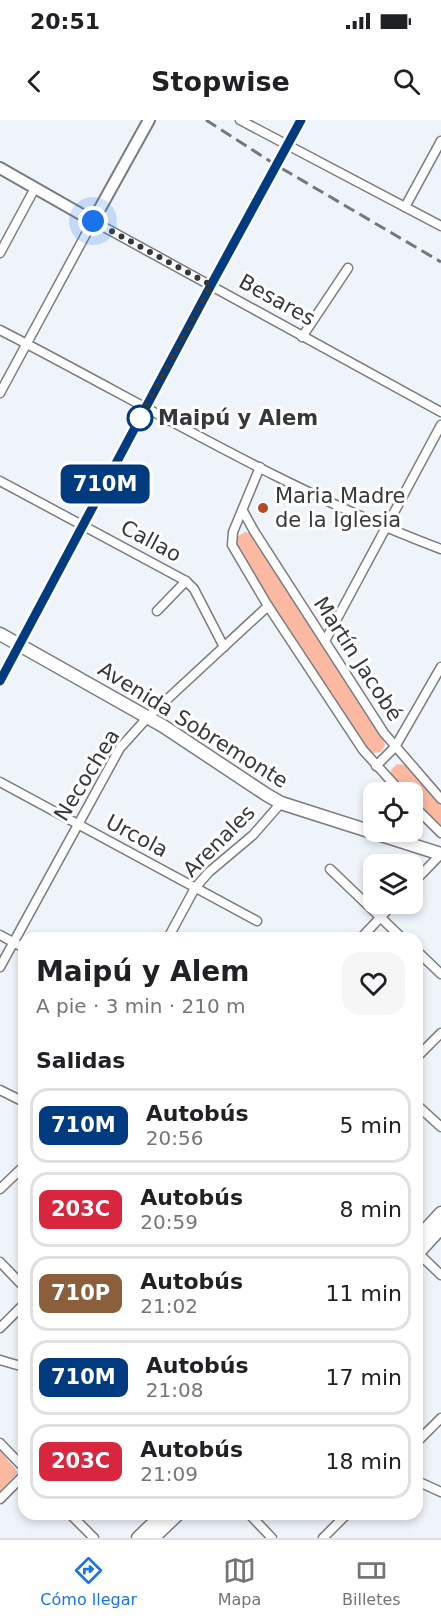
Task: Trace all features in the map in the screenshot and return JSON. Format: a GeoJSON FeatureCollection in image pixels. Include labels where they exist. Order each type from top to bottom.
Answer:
{"type":"FeatureCollection","features":[{"type":"Feature","properties":{"kind":"main road","name":"Avenida Sobremonte"},"geometry":{"type":"LineString","coordinates":[[0,634],[148,717],[281,803],[441,854]]}},
{"type":"Feature","properties":{"kind":"main road"},"geometry":{"type":"LineString","coordinates":[[423,1232],[441,1213]]}},
{"type":"Feature","properties":{"kind":"main road"},"geometry":{"type":"LineString","coordinates":[[423,1247],[441,1228]]}},
{"type":"Feature","properties":{"kind":"main road"},"geometry":{"type":"LineString","coordinates":[[138,1538],[157,1520]]}},
{"type":"Feature","properties":{"kind":"main road"},"geometry":{"type":"LineString","coordinates":[[153,1538],[172,1520]]}},
{"type":"Feature","properties":{"kind":"street"},"geometry":{"type":"LineString","coordinates":[[0,393],[149,120]]}},
{"type":"Feature","properties":{"kind":"street"},"geometry":{"type":"LineString","coordinates":[[240,120],[441,226]]}},
{"type":"Feature","properties":{"kind":"street"},"geometry":{"type":"LineString","coordinates":[[0,681],[301,120]]}},
{"type":"Feature","properties":{"kind":"street"},"geometry":{"type":"LineString","coordinates":[[405,207],[441,141]]}},
{"type":"Feature","properties":{"kind":"street","name":"Besares"},"geometry":{"type":"LineString","coordinates":[[0,168],[441,412]]}},
{"type":"Feature","properties":{"kind":"street"},"geometry":{"type":"LineString","coordinates":[[0,253],[35,188]]}},
{"type":"Feature","properties":{"kind":"street"},"geometry":{"type":"LineString","coordinates":[[302,337],[348,268]]}},
{"type":"Feature","properties":{"kind":"street"},"geometry":{"type":"LineString","coordinates":[[0,330],[260,467],[387,529],[441,549]]}},
{"type":"Feature","properties":{"kind":"street"},"geometry":{"type":"LineString","coordinates":[[325,641],[387,529],[441,424]]}},
{"type":"Feature","properties":{"kind":"street"},"geometry":{"type":"LineString","coordinates":[[260,467],[234,531],[232,545],[268,606],[357,741],[391,782]]}},
{"type":"Feature","properties":{"kind":"street","name":"Callao"},"geometry":{"type":"LineString","coordinates":[[0,481],[186,581],[194,588],[224,647]]}},
{"type":"Feature","properties":{"kind":"street"},"geometry":{"type":"LineString","coordinates":[[243,511],[254,531]]}},
{"type":"Feature","properties":{"kind":"street"},"geometry":{"type":"LineString","coordinates":[[234,531],[243,528],[254,531]]}},
{"type":"Feature","properties":{"kind":"street","name":"Martín Jacobé"},"geometry":{"type":"LineString","coordinates":[[254,531],[394,747],[441,798]]}},
{"type":"Feature","properties":{"kind":"street"},"geometry":{"type":"LineString","coordinates":[[156,611],[186,581]]}},
{"type":"Feature","properties":{"kind":"street","name":"Necochea"},"geometry":{"type":"LineString","coordinates":[[18,932],[120,748],[148,717],[268,606]]}},
{"type":"Feature","properties":{"kind":"street"},"geometry":{"type":"LineString","coordinates":[[376,766],[394,747],[441,668]]}},
{"type":"Feature","properties":{"kind":"street","name":"Urcola"},"geometry":{"type":"LineString","coordinates":[[0,782],[257,921]]}},
{"type":"Feature","properties":{"kind":"street","name":"Arenales"},"geometry":{"type":"LineString","coordinates":[[171,932],[195,888],[209,872],[253,835],[281,803]]}},
{"type":"Feature","properties":{"kind":"street"},"geometry":{"type":"LineString","coordinates":[[423,815],[441,833]]}},
{"type":"Feature","properties":{"kind":"street"},"geometry":{"type":"LineString","coordinates":[[423,873],[441,854]]}},
{"type":"Feature","properties":{"kind":"street"},"geometry":{"type":"LineString","coordinates":[[330,869],[396,932]]}},
{"type":"Feature","properties":{"kind":"street"},"geometry":{"type":"LineString","coordinates":[[367,932],[384,914]]}},
{"type":"Feature","properties":{"kind":"street","name":"Necochea"},"geometry":{"type":"LineString","coordinates":[[0,967],[18,933]]}},
{"type":"Feature","properties":{"kind":"street"},"geometry":{"type":"LineString","coordinates":[[0,935],[18,945]]}},
{"type":"Feature","properties":{"kind":"street"},"geometry":{"type":"LineString","coordinates":[[423,957],[441,974]]}},
{"type":"Feature","properties":{"kind":"street"},"geometry":{"type":"LineString","coordinates":[[423,1051],[441,1033]]}},
{"type":"Feature","properties":{"kind":"street"},"geometry":{"type":"LineString","coordinates":[[0,1090],[18,1099]]}},
{"type":"Feature","properties":{"kind":"street"},"geometry":{"type":"LineString","coordinates":[[423,1110],[441,1127]]}},
{"type":"Feature","properties":{"kind":"street"},"geometry":{"type":"LineString","coordinates":[[0,1189],[18,1172]]}},
{"type":"Feature","properties":{"kind":"street"},"geometry":{"type":"LineString","coordinates":[[423,1258],[441,1275]]}},
{"type":"Feature","properties":{"kind":"street"},"geometry":{"type":"LineString","coordinates":[[0,1262],[18,1281]]}},
{"type":"Feature","properties":{"kind":"street"},"geometry":{"type":"LineString","coordinates":[[0,1328],[18,1310]]}},
{"type":"Feature","properties":{"kind":"street"},"geometry":{"type":"LineString","coordinates":[[0,1360],[18,1364]]}},
{"type":"Feature","properties":{"kind":"street"},"geometry":{"type":"LineString","coordinates":[[423,1436],[441,1418]]}},
{"type":"Feature","properties":{"kind":"street"},"geometry":{"type":"LineString","coordinates":[[0,1443],[18,1462]]}},
{"type":"Feature","properties":{"kind":"street"},"geometry":{"type":"LineString","coordinates":[[0,1499],[18,1481]]}},
{"type":"Feature","properties":{"kind":"street"},"geometry":{"type":"LineString","coordinates":[[423,1483],[441,1492]]}},
{"type":"Feature","properties":{"kind":"street"},"geometry":{"type":"LineString","coordinates":[[76,1520],[94,1538]]}},
{"type":"Feature","properties":{"kind":"street"},"geometry":{"type":"LineString","coordinates":[[255,1520],[272,1538]]}},
{"type":"Feature","properties":{"kind":"street"},"geometry":{"type":"LineString","coordinates":[[323,1538],[341,1520]]}},
{"type":"Feature","properties":{"kind":"shaded area"},"geometry":{"type":"Polygon","coordinates":[[[245,532],[252,534],[383,739],[385,745],[381,752],[373,753],[366,748],[275,609],[236,545],[237,537],[245,532]]]}},
{"type":"Feature","properties":{"kind":"shaded area"},"geometry":{"type":"Polygon","coordinates":[[[397,764],[405,765],[421,782],[396,782],[391,777],[391,770],[397,764]]]}},
{"type":"Feature","properties":{"kind":"shaded area"},"geometry":{"type":"Polygon","coordinates":[[[423,784],[441,804],[441,829],[423,810],[423,784]]]}},
{"type":"Feature","properties":{"kind":"shaded area"},"geometry":{"type":"Polygon","coordinates":[[[0,1451],[18,1472],[0,1492],[0,1451]]]}},
{"type":"Feature","properties":{"kind":"railway"},"geometry":{"type":"LineString","coordinates":[[206,120],[276,165],[441,262]]}},
{"type":"Feature","properties":{"kind":"bus line","name":"710M"},"geometry":{"type":"LineString","coordinates":[[0,681],[301,120]]}},
{"type":"Feature","properties":{"kind":"place","name":"Maipú y Alem"},"geometry":{"type":"Point","coordinates":[140,418]}},
{"type":"Feature","properties":{"kind":"place","name":"Maria Madre de la Iglesia"},"geometry":{"type":"Point","coordinates":[263,508]}},
{"type":"Feature","properties":{"kind":"route"},"geometry":{"type":"LineString","coordinates":[[93,221],[211,285],[140,418]]}}]}
